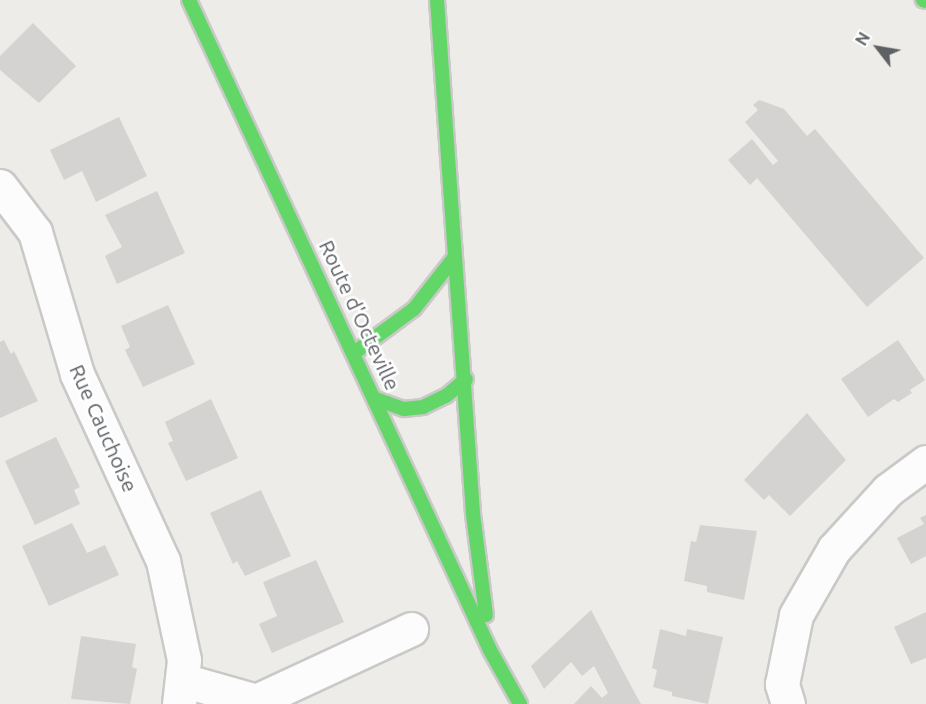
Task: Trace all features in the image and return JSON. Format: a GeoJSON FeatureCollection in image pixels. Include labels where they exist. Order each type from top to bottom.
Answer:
{"type":"FeatureCollection","features":[{"type":"Feature","properties":{"kind":"main road","name":"Route d'Octeville"},"geometry":{"type":"LineString","coordinates":[[189,0],[376,399],[490,650],[520,704]]}},
{"type":"Feature","properties":{"kind":"main road","name":"Route d'Octeville"},"geometry":{"type":"LineString","coordinates":[[437,0],[454,258],[466,379],[473,514],[490,650]]}},
{"type":"Feature","properties":{"kind":"main road"},"geometry":{"type":"LineString","coordinates":[[354,353],[414,309],[454,258]]}},
{"type":"Feature","properties":{"kind":"main road"},"geometry":{"type":"LineString","coordinates":[[376,399],[404,409],[423,407],[446,396],[466,379]]}},
{"type":"Feature","properties":{"kind":"street","name":"Rue Cauchoise"},"geometry":{"type":"LineString","coordinates":[[0,186],[36,232],[77,374],[163,561],[184,660],[180,692],[256,701],[411,629]]}},
{"type":"Feature","properties":{"kind":"street"},"geometry":{"type":"LineString","coordinates":[[788,704],[782,684],[796,615],[841,540],[888,490],[926,462]]}},
{"type":"Feature","properties":{"kind":"building"},"geometry":{"type":"Polygon","coordinates":[[[33,23],[76,66],[39,103],[0,70],[0,56],[33,23]]]}},
{"type":"Feature","properties":{"kind":"building"},"geometry":{"type":"Polygon","coordinates":[[[759,100],[784,109],[807,136],[815,129],[924,258],[867,307],[757,178],[750,185],[728,160],[752,139],[773,165],[778,161],[745,122],[758,110],[753,105],[759,100]]]}},
{"type":"Feature","properties":{"kind":"building"},"geometry":{"type":"Polygon","coordinates":[[[119,117],[147,176],[96,202],[82,171],[64,180],[50,150],[119,117]]]}},
{"type":"Feature","properties":{"kind":"building"},"geometry":{"type":"Polygon","coordinates":[[[157,191],[185,253],[117,284],[105,256],[122,247],[105,215],[157,191]]]}},
{"type":"Feature","properties":{"kind":"building"},"geometry":{"type":"Polygon","coordinates":[[[168,305],[195,364],[143,387],[125,350],[130,347],[121,326],[168,305]]]}},
{"type":"Feature","properties":{"kind":"building"},"geometry":{"type":"Polygon","coordinates":[[[4,340],[11,354],[14,351],[38,401],[0,418],[0,342],[4,340]]]}},
{"type":"Feature","properties":{"kind":"building"},"geometry":{"type":"Polygon","coordinates":[[[898,340],[925,380],[910,390],[912,393],[898,402],[894,399],[868,417],[841,379],[898,340]]]}},
{"type":"Feature","properties":{"kind":"building"},"geometry":{"type":"Polygon","coordinates":[[[211,399],[238,458],[186,481],[168,443],[173,441],[165,422],[211,399]]]}},
{"type":"Feature","properties":{"kind":"building"},"geometry":{"type":"Polygon","coordinates":[[[807,413],[846,460],[790,516],[769,495],[764,500],[744,480],[807,413]]]}},
{"type":"Feature","properties":{"kind":"building"},"geometry":{"type":"Polygon","coordinates":[[[56,437],[80,487],[74,490],[80,504],[35,525],[5,461],[56,437]]]}},
{"type":"Feature","properties":{"kind":"building"},"geometry":{"type":"Polygon","coordinates":[[[261,490],[291,556],[245,576],[237,561],[233,564],[210,513],[261,490]]]}},
{"type":"Feature","properties":{"kind":"building"},"geometry":{"type":"Polygon","coordinates":[[[926,515],[926,556],[911,564],[897,538],[924,524],[920,518],[926,515]]]}},
{"type":"Feature","properties":{"kind":"building"},"geometry":{"type":"Polygon","coordinates":[[[72,523],[87,553],[105,545],[119,575],[49,606],[22,546],[72,523]]]}},
{"type":"Feature","properties":{"kind":"building"},"geometry":{"type":"Polygon","coordinates":[[[700,525],[757,531],[744,600],[707,592],[707,586],[684,581],[691,541],[696,542],[700,525]]]}},
{"type":"Feature","properties":{"kind":"building"},"geometry":{"type":"Polygon","coordinates":[[[316,560],[344,622],[272,653],[259,624],[277,616],[263,582],[316,560]]]}},
{"type":"Feature","properties":{"kind":"building"},"geometry":{"type":"Polygon","coordinates":[[[591,610],[641,704],[574,704],[591,686],[602,698],[608,693],[594,666],[582,676],[571,662],[544,689],[531,666],[591,610]]]}},
{"type":"Feature","properties":{"kind":"building"},"geometry":{"type":"Polygon","coordinates":[[[926,612],[926,658],[911,664],[894,627],[926,612]]]}},
{"type":"Feature","properties":{"kind":"building"},"geometry":{"type":"Polygon","coordinates":[[[660,629],[686,636],[687,629],[723,637],[708,704],[672,696],[672,692],[653,687],[657,670],[652,668],[660,629]]]}},
{"type":"Feature","properties":{"kind":"building"},"geometry":{"type":"Polygon","coordinates":[[[81,636],[136,644],[132,667],[137,669],[130,704],[71,699],[81,636]]]}},
{"type":"Feature","properties":{"kind":"traffic: fast"},"geometry":{"type":"LineString","coordinates":[[189,0],[490,650],[520,704]]}},
{"type":"Feature","properties":{"kind":"traffic: fast"},"geometry":{"type":"LineString","coordinates":[[437,0],[473,514],[486,615]]}},
{"type":"Feature","properties":{"kind":"traffic: fast"},"geometry":{"type":"LineString","coordinates":[[354,353],[414,309],[454,258]]}},
{"type":"Feature","properties":{"kind":"traffic: fast"},"geometry":{"type":"LineString","coordinates":[[376,399],[404,409],[423,407],[446,396],[466,379]]}}]}
